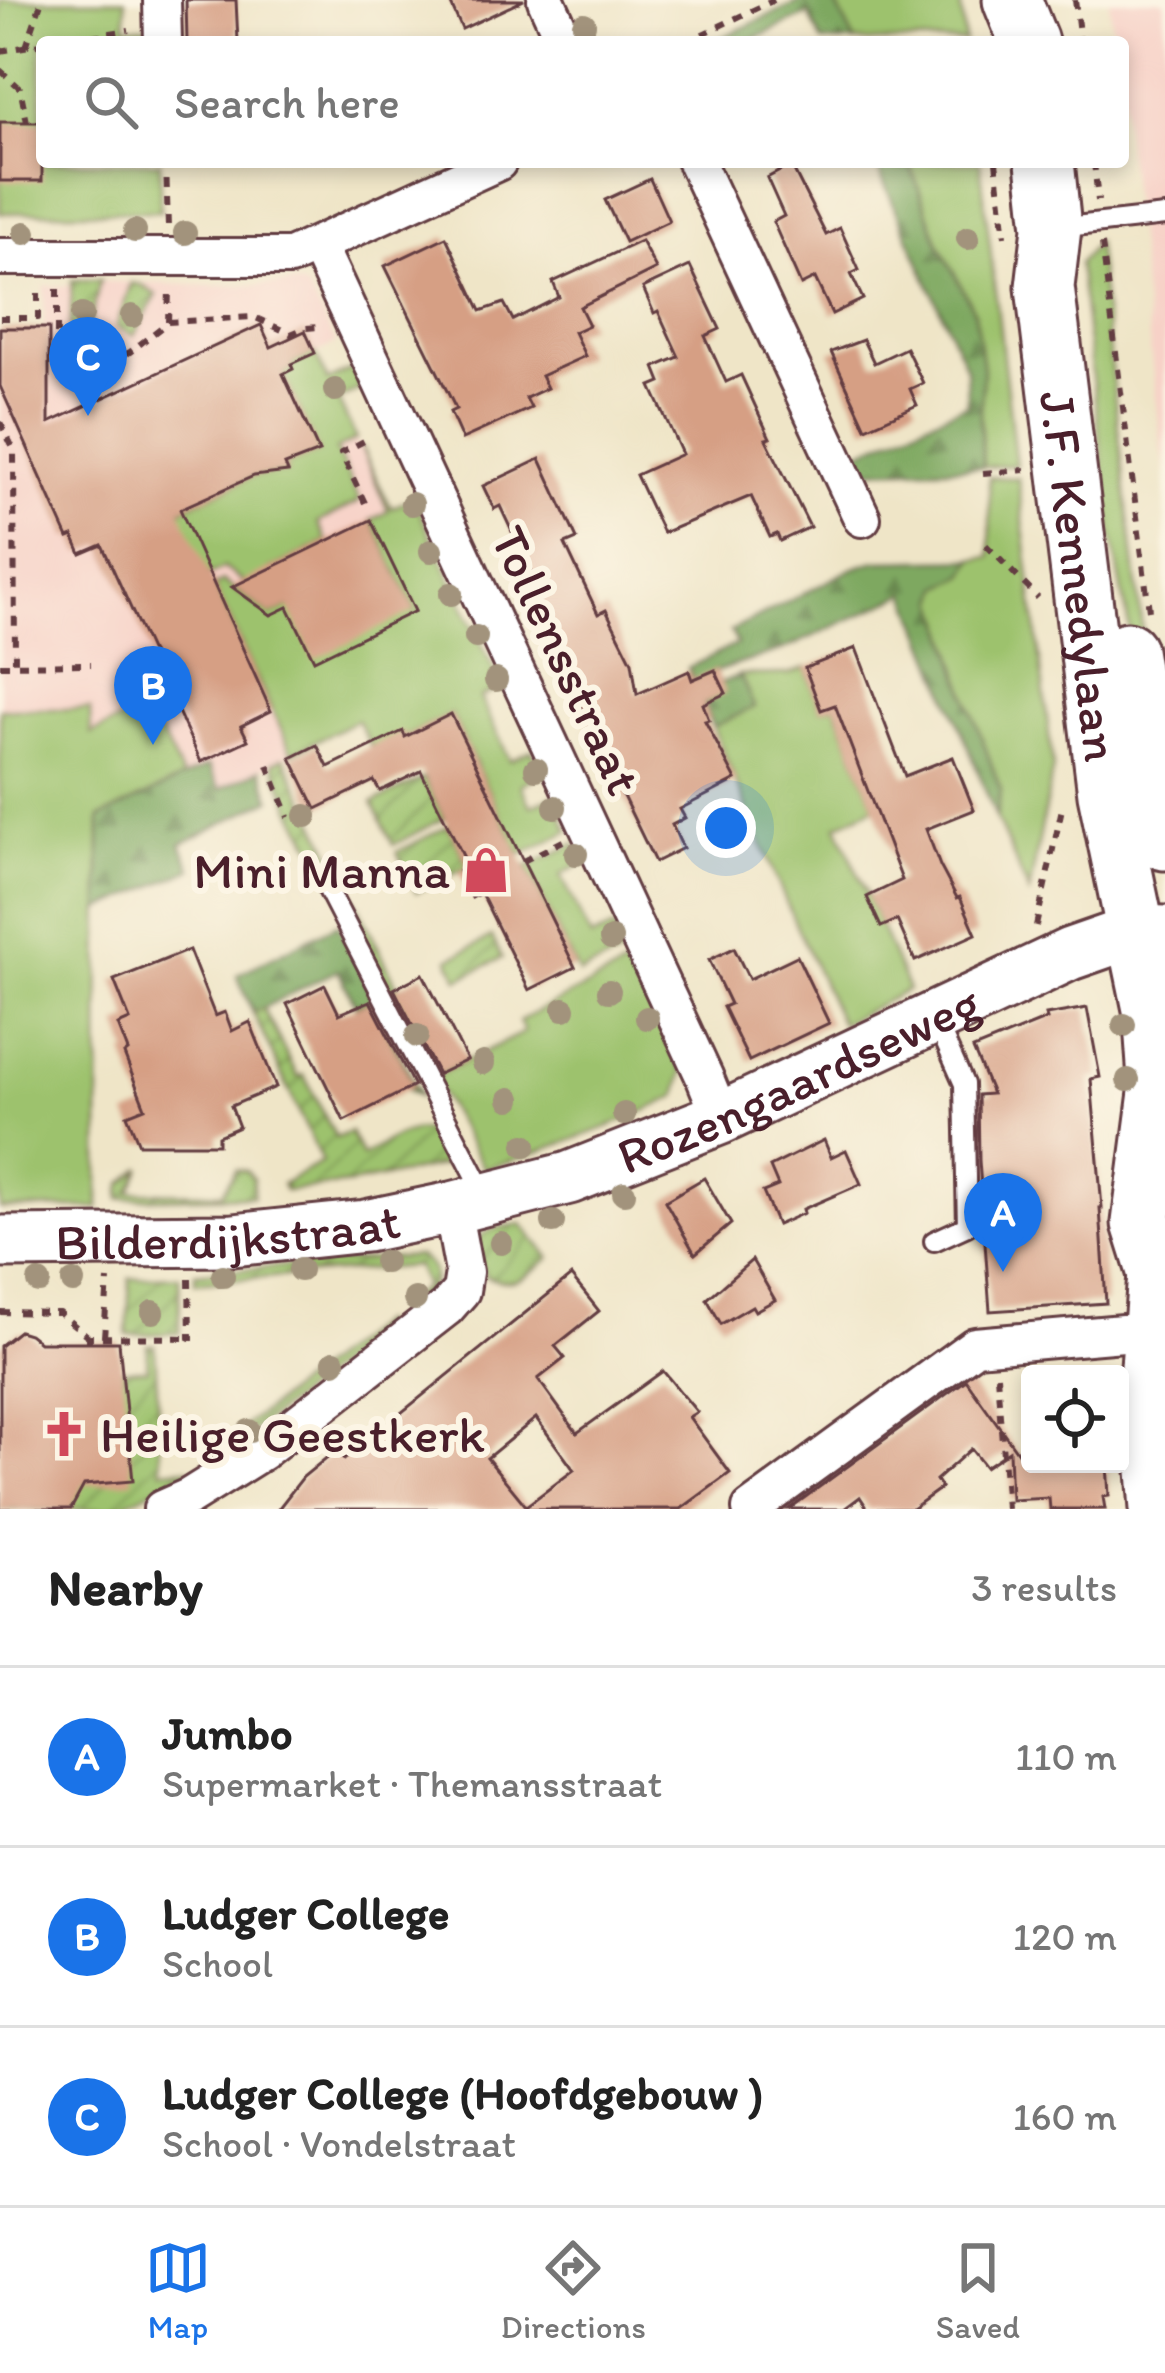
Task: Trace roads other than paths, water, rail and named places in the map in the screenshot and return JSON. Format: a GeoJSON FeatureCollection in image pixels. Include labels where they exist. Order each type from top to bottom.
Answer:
{"type":"FeatureCollection","features":[{"type":"Feature","properties":{"kind":"main road"},"geometry":{"type":"LineString","coordinates":[[1012,0],[1027,36]]}},
{"type":"Feature","properties":{"kind":"main road"},"geometry":{"type":"LineString","coordinates":[[1031,36],[1039,0]]}},
{"type":"Feature","properties":{"kind":"main road","name":"J.F. Kennedylaan"},"geometry":{"type":"LineString","coordinates":[[1048,168],[1076,226],[1071,271],[1102,524],[1146,764],[1165,841]]}},
{"type":"Feature","properties":{"kind":"main road","name":"J.F. Kennedylaan"},"geometry":{"type":"LineString","coordinates":[[1076,226],[1045,286],[1107,794],[1155,922],[1155,1132],[1142,1223],[1161,1266],[1149,1380],[1159,1509]]}},
{"type":"Feature","properties":{"kind":"street"},"geometry":{"type":"LineString","coordinates":[[546,0],[562,36]]}},
{"type":"Feature","properties":{"kind":"street"},"geometry":{"type":"LineString","coordinates":[[0,257],[290,257],[485,168]]}},
{"type":"Feature","properties":{"kind":"street"},"geometry":{"type":"LineString","coordinates":[[698,168],[862,518]]}},
{"type":"Feature","properties":{"kind":"street","name":"Tollensstraat"},"geometry":{"type":"LineString","coordinates":[[318,246],[721,1118]]}},
{"type":"Feature","properties":{"kind":"street","name":"Rozengaardseweg"},"geometry":{"type":"LineString","coordinates":[[470,1204],[569,1178],[721,1118],[1070,954],[1155,922]]}},
{"type":"Feature","properties":{"kind":"street"},"geometry":{"type":"LineString","coordinates":[[183,1505],[260,1452],[446,1308],[461,1291],[470,1204]]}},
{"type":"Feature","properties":{"kind":"street","name":"Bilderdijkstraat"},"geometry":{"type":"LineString","coordinates":[[0,1242],[233,1240],[366,1226],[470,1204]]}},
{"type":"Feature","properties":{"kind":"street"},"geometry":{"type":"LineString","coordinates":[[761,1502],[975,1346],[1152,1333]]}},
{"type":"Feature","properties":{"kind":"lane"},"geometry":{"type":"LineString","coordinates":[[1076,226],[1165,216]]}},
{"type":"Feature","properties":{"kind":"lane"},"geometry":{"type":"LineString","coordinates":[[323,880],[470,1204]]}},
{"type":"Feature","properties":{"kind":"lane"},"geometry":{"type":"LineString","coordinates":[[934,1017],[964,1084],[967,1226],[934,1241]]}},
{"type":"Feature","properties":{"kind":"place","name":"Ludger College (Hoofdgebouw )"},"geometry":{"type":"Point","coordinates":[88,416]}},
{"type":"Feature","properties":{"kind":"place","name":"Ludger College"},"geometry":{"type":"Point","coordinates":[153,745]}},
{"type":"Feature","properties":{"kind":"place","name":"Mini Manna"},"geometry":{"type":"Point","coordinates":[486,870]}},
{"type":"Feature","properties":{"kind":"place","name":"Jumbo"},"geometry":{"type":"Point","coordinates":[1003,1272]}},
{"type":"Feature","properties":{"kind":"place","name":"Heilige Geestkerk"},"geometry":{"type":"Point","coordinates":[64,1434]}}]}
